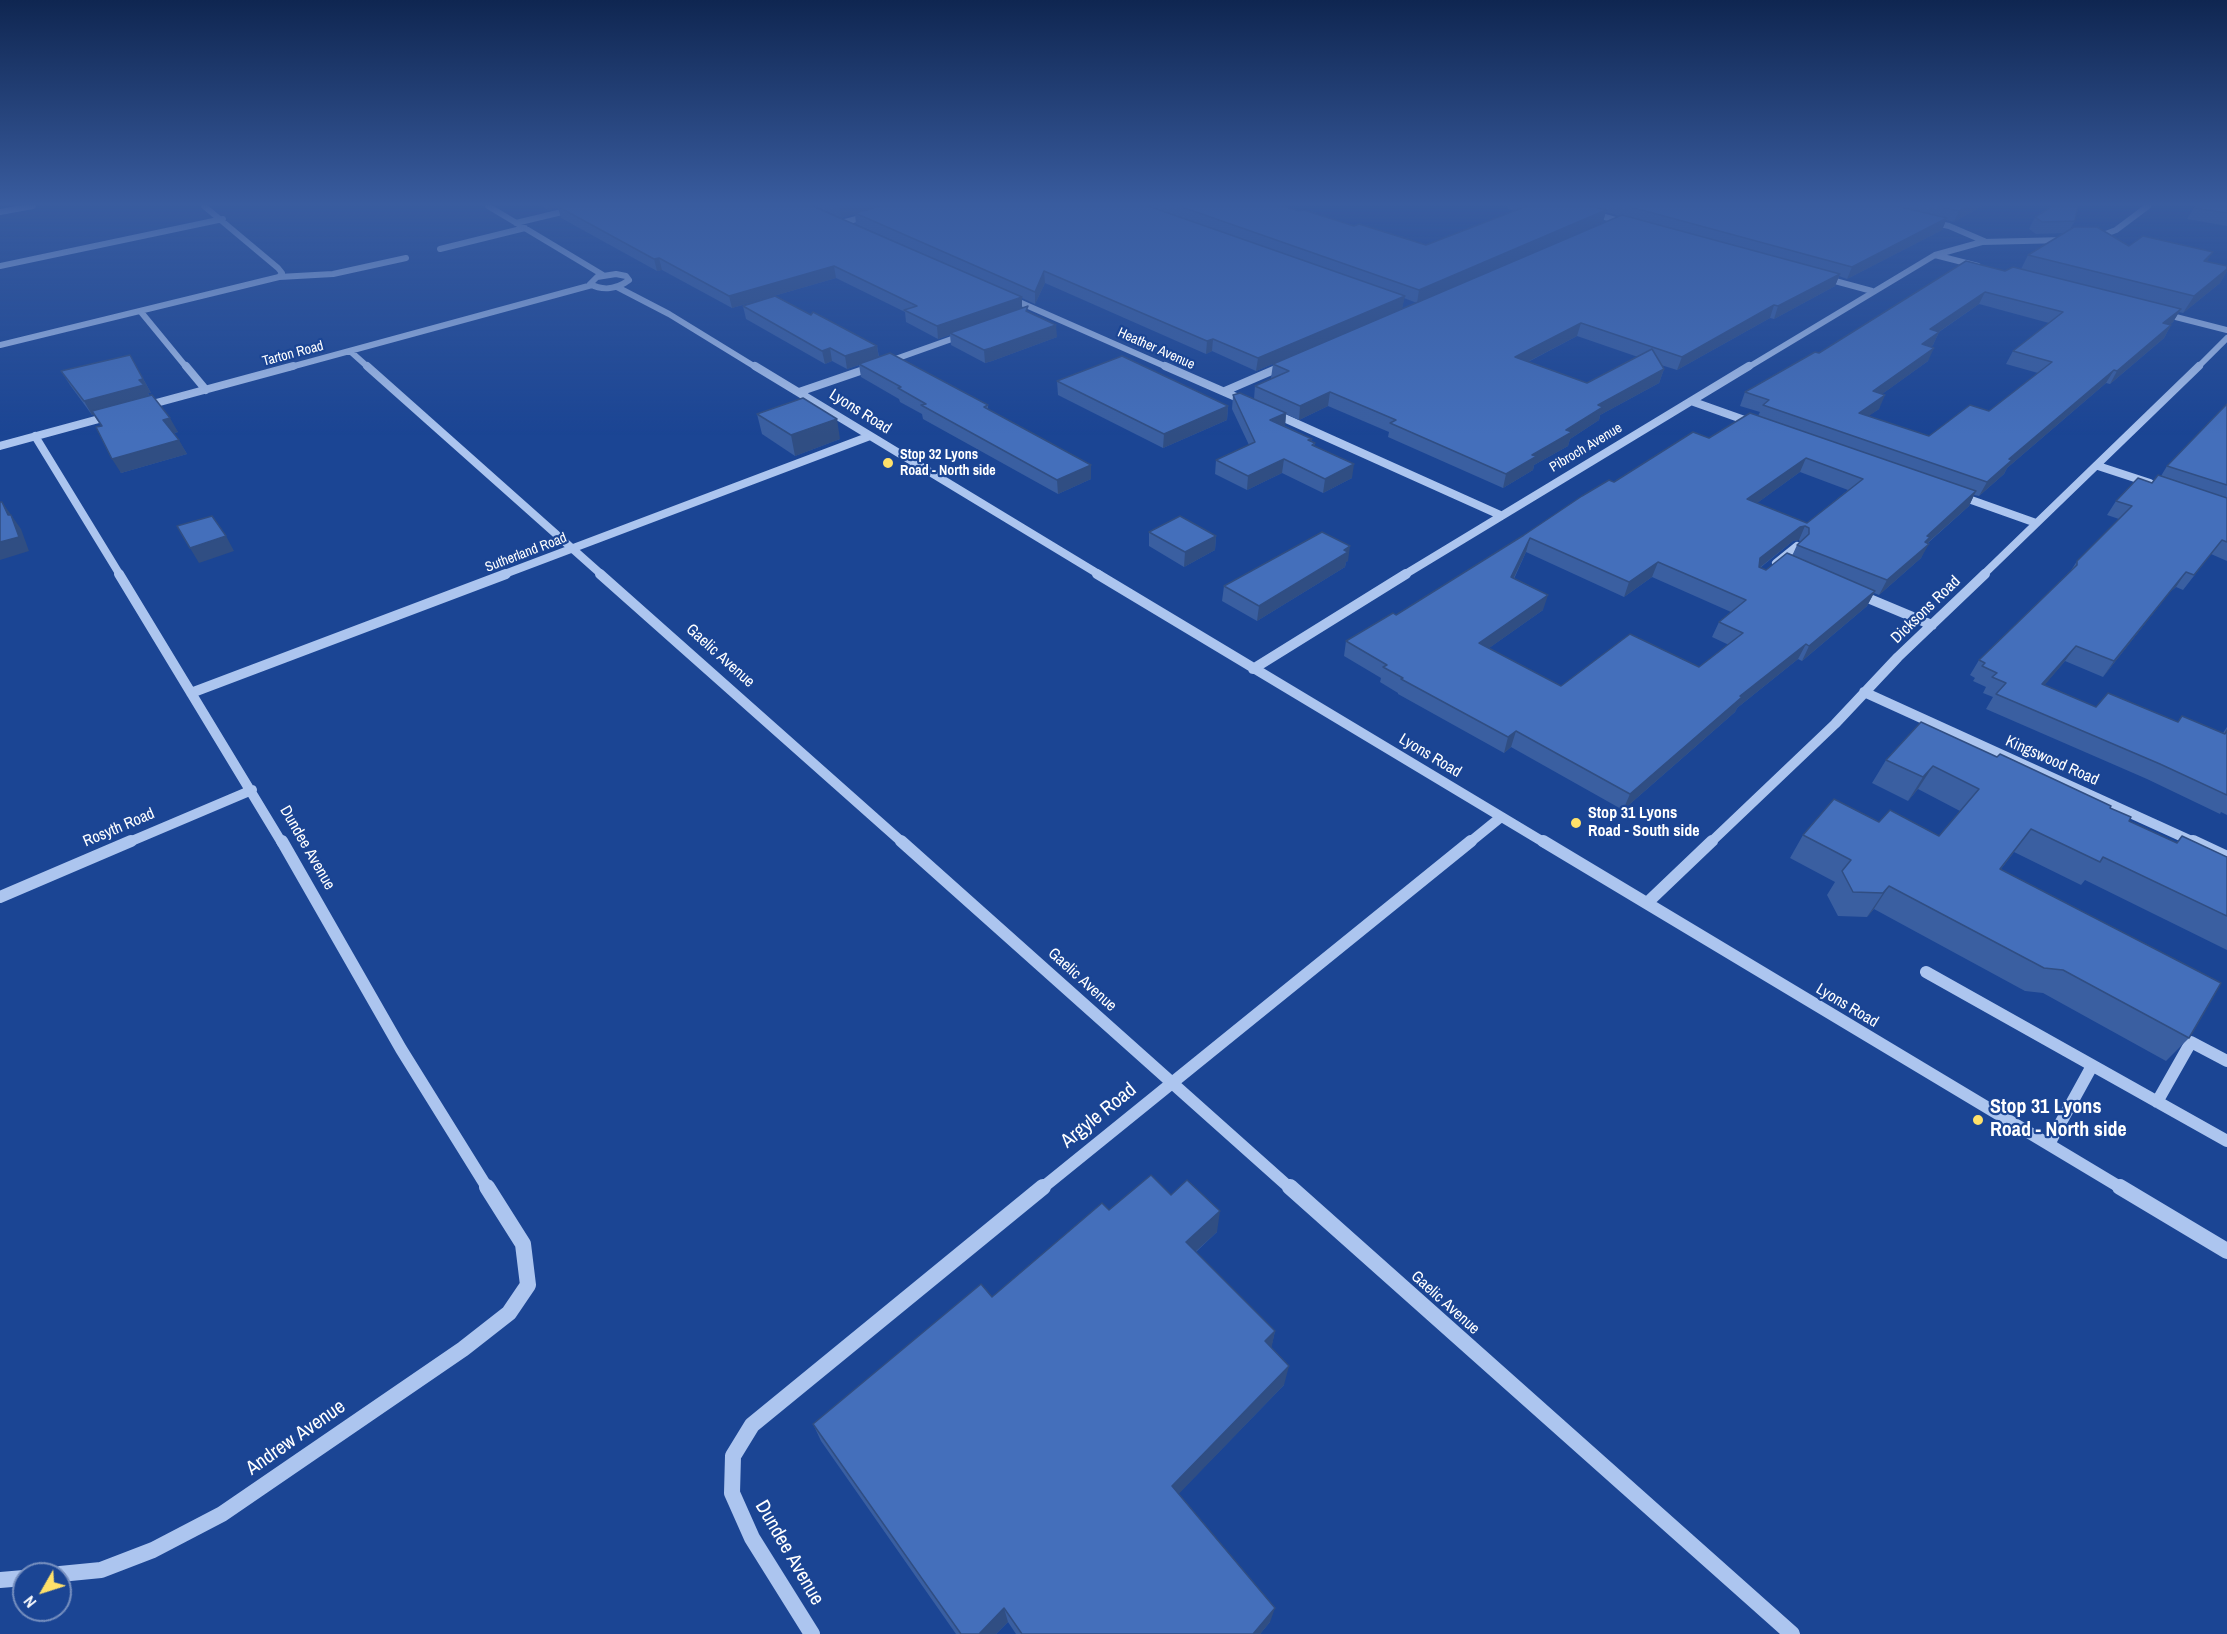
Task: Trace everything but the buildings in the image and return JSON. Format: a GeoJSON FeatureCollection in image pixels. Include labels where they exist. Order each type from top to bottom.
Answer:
{"type":"FeatureCollection","features":[{"type":"Feature","properties":{"kind":"street"},"geometry":{"type":"LineString","coordinates":[[0,345],[258,282]]}},
{"type":"Feature","properties":{"kind":"street"},"geometry":{"type":"LineString","coordinates":[[592,285],[599,288],[617,287],[627,282]]}},
{"type":"Feature","properties":{"kind":"street"},"geometry":{"type":"LineString","coordinates":[[1840,282],[1872,291]]}},
{"type":"Feature","properties":{"kind":"street","name":"Pibroch Avenue"},"geometry":{"type":"LineString","coordinates":[[1253,669],[1500,515],[1887,282]]}},
{"type":"Feature","properties":{"kind":"street","name":"Tarton Road"},"geometry":{"type":"LineString","coordinates":[[138,408],[592,285]]}},
{"type":"Feature","properties":{"kind":"street","name":"Lyons Road"},"geometry":{"type":"LineString","coordinates":[[617,287],[669,314],[1253,669],[2227,1251]]}},
{"type":"Feature","properties":{"kind":"street","name":"Heather Avenue"},"geometry":{"type":"LineString","coordinates":[[1005,295],[1256,406]]}},
{"type":"Feature","properties":{"kind":"street"},"geometry":{"type":"LineString","coordinates":[[1027,314],[1037,310]]}},
{"type":"Feature","properties":{"kind":"street"},"geometry":{"type":"LineString","coordinates":[[2154,311],[2227,330]]}},
{"type":"Feature","properties":{"kind":"street"},"geometry":{"type":"LineString","coordinates":[[141,312],[206,390]]}},
{"type":"Feature","properties":{"kind":"street"},"geometry":{"type":"LineString","coordinates":[[799,392],[972,332]]}},
{"type":"Feature","properties":{"kind":"street","name":"Dicksons Road"},"geometry":{"type":"LineString","coordinates":[[1647,903],[1835,724],[1932,625],[2227,338]]}},
{"type":"Feature","properties":{"kind":"street","name":"Gaelic Avenue"},"geometry":{"type":"LineString","coordinates":[[350,351],[1792,1634]]}},
{"type":"Feature","properties":{"kind":"street"},"geometry":{"type":"LineString","coordinates":[[1224,391],[1288,364]]}},
{"type":"Feature","properties":{"kind":"street"},"geometry":{"type":"LineString","coordinates":[[1690,401],[1757,425]]}},
{"type":"Feature","properties":{"kind":"street"},"geometry":{"type":"LineString","coordinates":[[1267,410],[1500,515]]}},
{"type":"Feature","properties":{"kind":"street"},"geometry":{"type":"LineString","coordinates":[[0,446],[115,414]]}},
{"type":"Feature","properties":{"kind":"street","name":"Dundee Avenue"},"geometry":{"type":"LineString","coordinates":[[35,436],[252,790],[401,1049],[522,1244],[528,1286]]}},
{"type":"Feature","properties":{"kind":"street","name":"Sutherland Road"},"geometry":{"type":"LineString","coordinates":[[191,693],[870,436]]}},
{"type":"Feature","properties":{"kind":"street"},"geometry":{"type":"LineString","coordinates":[[2098,466],[2163,487]]}},
{"type":"Feature","properties":{"kind":"street"},"geometry":{"type":"LineString","coordinates":[[1947,491],[2036,523]]}},
{"type":"Feature","properties":{"kind":"street"},"geometry":{"type":"LineString","coordinates":[[1790,565],[1775,564],[1797,546]]}},
{"type":"Feature","properties":{"kind":"street"},"geometry":{"type":"LineString","coordinates":[[1845,588],[1932,625]]}},
{"type":"Feature","properties":{"kind":"street","name":"Kingswood Road"},"geometry":{"type":"LineString","coordinates":[[1864,692],[2227,857]]}},
{"type":"Feature","properties":{"kind":"street","name":"Rosyth Road"},"geometry":{"type":"LineString","coordinates":[[0,897],[252,790]]}},
{"type":"Feature","properties":{"kind":"street","name":"Argyle Road"},"geometry":{"type":"LineString","coordinates":[[734,1456],[752,1425],[1501,817]]}},
{"type":"Feature","properties":{"kind":"street"},"geometry":{"type":"LineString","coordinates":[[1926,972],[2227,1141]]}},
{"type":"Feature","properties":{"kind":"street"},"geometry":{"type":"LineString","coordinates":[[2157,1102],[2191,1042],[2227,1061]]}},
{"type":"Feature","properties":{"kind":"street"},"geometry":{"type":"LineString","coordinates":[[2049,1144],[2092,1066]]}},
{"type":"Feature","properties":{"kind":"street","name":"Andrew Avenue"},"geometry":{"type":"LineString","coordinates":[[72,1573],[101,1570],[153,1550],[222,1514],[463,1349],[509,1313],[528,1286]]}},
{"type":"Feature","properties":{"kind":"street","name":"Dundee Avenue"},"geometry":{"type":"LineString","coordinates":[[734,1456],[732,1493],[752,1538],[812,1634]]}},
{"type":"Feature","properties":{"kind":"place","name":"Stop 32 Lyons Road - North side"},"geometry":{"type":"Point","coordinates":[888,463]}},
{"type":"Feature","properties":{"kind":"place","name":"Stop 31 Lyons Road - South side"},"geometry":{"type":"Point","coordinates":[1576,823]}},
{"type":"Feature","properties":{"kind":"place","name":"Stop 31 Lyons Road - North side"},"geometry":{"type":"Point","coordinates":[1978,1120]}}]}
